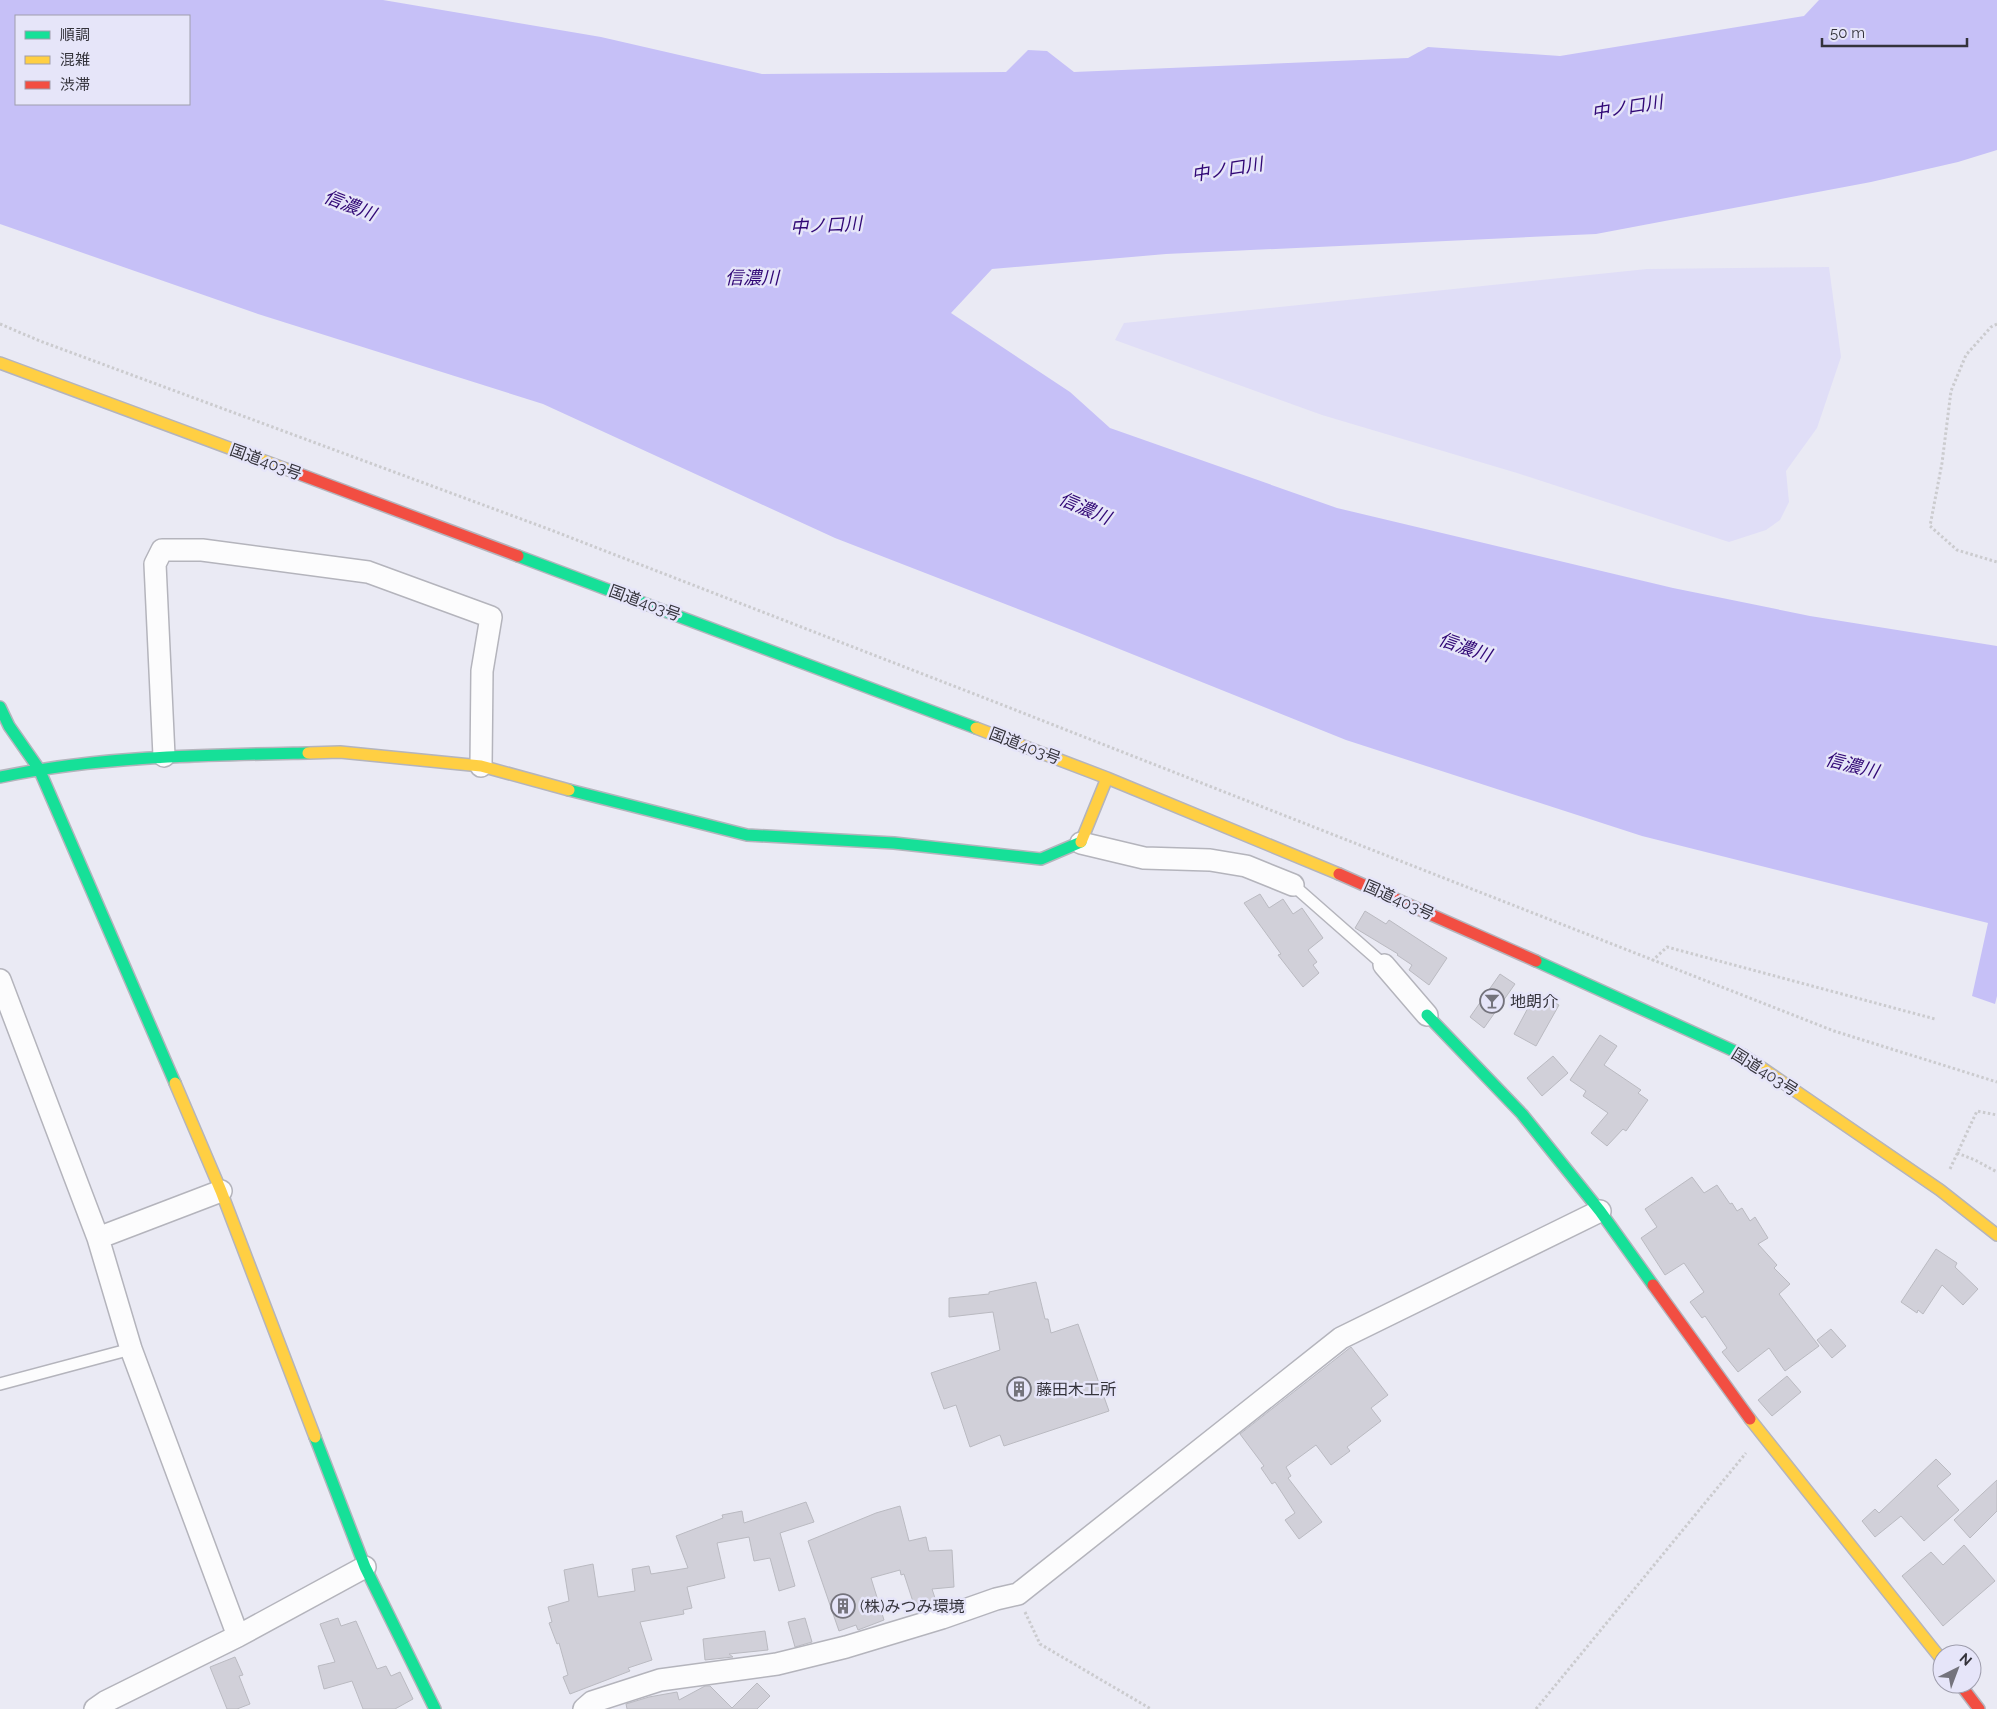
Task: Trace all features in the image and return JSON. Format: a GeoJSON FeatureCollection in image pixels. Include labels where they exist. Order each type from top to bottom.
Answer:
{"type":"FeatureCollection","features":[{"type":"Feature","properties":{"kind":"main road","name":"国道403号"},"geometry":{"type":"LineString","coordinates":[[0,363],[821,669],[1107,778],[1390,896],[1750,1058],[1940,1190],[1997,1235]]}},
{"type":"Feature","properties":{"kind":"main road"},"geometry":{"type":"LineString","coordinates":[[0,707],[9,726],[39,769],[81,863],[220,1191],[365,1567],[435,1709]]}},
{"type":"Feature","properties":{"kind":"main road"},"geometry":{"type":"LineString","coordinates":[[0,777],[39,769],[164,756],[340,752],[481,766],[630,807],[747,834],[894,843],[1042,859],[1081,843],[1107,778]]}},
{"type":"Feature","properties":{"kind":"main road"},"geometry":{"type":"LineString","coordinates":[[1427,1014],[1522,1114],[1600,1212],[1761,1435],[1932,1647]]}},
{"type":"Feature","properties":{"kind":"main road"},"geometry":{"type":"LineString","coordinates":[[1968,1694],[1979,1709]]}},
{"type":"Feature","properties":{"kind":"street"},"geometry":{"type":"LineString","coordinates":[[164,756],[155,564],[162,550],[202,550],[368,572],[491,617],[482,670],[481,766]]}},
{"type":"Feature","properties":{"kind":"street"},"geometry":{"type":"LineString","coordinates":[[1081,843],[1144,858],[1210,860],[1246,866],[1293,885]]}},
{"type":"Feature","properties":{"kind":"street"},"geometry":{"type":"LineString","coordinates":[[1384,964],[1427,1014]]}},
{"type":"Feature","properties":{"kind":"street"},"geometry":{"type":"LineString","coordinates":[[0,980],[98,1238],[131,1348],[238,1636]]}},
{"type":"Feature","properties":{"kind":"street"},"geometry":{"type":"LineString","coordinates":[[98,1238],[220,1191]]}},
{"type":"Feature","properties":{"kind":"street"},"geometry":{"type":"LineString","coordinates":[[584,1709],[592,1702],[660,1680],[777,1664],[877,1638],[996,1599],[1018,1594],[1341,1338],[1600,1212]]}},
{"type":"Feature","properties":{"kind":"street"},"geometry":{"type":"LineString","coordinates":[[95,1709],[105,1702],[238,1636],[365,1567]]}},
{"type":"Feature","properties":{"kind":"lane"},"geometry":{"type":"LineString","coordinates":[[1293,885],[1384,964]]}},
{"type":"Feature","properties":{"kind":"lane"},"geometry":{"type":"LineString","coordinates":[[0,1384],[131,1348]]}},
{"type":"Feature","properties":{"kind":"path"},"geometry":{"type":"LineString","coordinates":[[0,324],[40,341],[588,544],[977,694],[1834,1031],[1997,1082]]}},
{"type":"Feature","properties":{"kind":"path"},"geometry":{"type":"LineString","coordinates":[[1997,324],[1990,326],[1966,355],[1951,391],[1942,463],[1930,526],[1956,550],[1997,562]]}},
{"type":"Feature","properties":{"kind":"path"},"geometry":{"type":"LineString","coordinates":[[1652,961],[1666,946],[1935,1020]]}},
{"type":"Feature","properties":{"kind":"path"},"geometry":{"type":"LineString","coordinates":[[1940,1190],[1977,1111],[1997,1115]]}},
{"type":"Feature","properties":{"kind":"path"},"geometry":{"type":"LineString","coordinates":[[1958,1153],[1997,1172]]}},
{"type":"Feature","properties":{"kind":"path"},"geometry":{"type":"LineString","coordinates":[[1536,1709],[1761,1435]]}},
{"type":"Feature","properties":{"kind":"path"},"geometry":{"type":"LineString","coordinates":[[1018,1594],[1040,1644],[1151,1709]]}},
{"type":"Feature","properties":{"kind":"shaded area"},"geometry":{"type":"Polygon","coordinates":[[[1829,267],[1841,357],[1817,428],[1786,471],[1789,502],[1780,520],[1766,530],[1729,542],[1517,473],[1322,415],[1115,340],[1124,323],[1647,269],[1829,267]]]}},
{"type":"Feature","properties":{"kind":"water","name":"信濃川"},"geometry":{"type":"Polygon","coordinates":[[[0,0],[383,0],[601,37],[762,74],[1006,72],[1028,50],[1047,51],[1074,72],[1408,58],[1428,47],[1560,56],[1804,16],[1819,0],[1997,0],[1997,150],[1958,162],[1871,182],[1596,234],[1166,254],[992,269],[951,313],[1070,392],[1110,428],[1337,508],[1673,588],[1810,616],[1997,646],[1997,996],[1995,1004],[1972,996],[1988,923],[1642,836],[1346,740],[1077,632],[835,538],[543,404],[258,314],[0,224],[0,0]]]}},
{"type":"Feature","properties":{"kind":"building"},"geometry":{"type":"Polygon","coordinates":[[[1260,894],[1269,908],[1283,899],[1293,914],[1302,908],[1323,938],[1308,950],[1317,962],[1313,965],[1319,973],[1303,987],[1278,955],[1281,954],[1244,903],[1260,894]]]}},
{"type":"Feature","properties":{"kind":"building"},"geometry":{"type":"Polygon","coordinates":[[[1365,911],[1386,924],[1389,920],[1447,958],[1429,985],[1409,970],[1412,965],[1398,954],[1355,928],[1365,911]]]}},
{"type":"Feature","properties":{"kind":"building","name":"地朗介"},"geometry":{"type":"Polygon","coordinates":[[[1500,974],[1515,984],[1484,1028],[1470,1017],[1500,974]]]}},
{"type":"Feature","properties":{"kind":"building"},"geometry":{"type":"Polygon","coordinates":[[[1536,993],[1559,1005],[1536,1046],[1514,1034],[1536,993]]]}},
{"type":"Feature","properties":{"kind":"building"},"geometry":{"type":"Polygon","coordinates":[[[1600,1035],[1617,1046],[1604,1065],[1641,1090],[1638,1093],[1648,1100],[1626,1131],[1623,1129],[1607,1146],[1591,1133],[1608,1113],[1583,1096],[1586,1091],[1570,1080],[1600,1035]]]}},
{"type":"Feature","properties":{"kind":"building"},"geometry":{"type":"Polygon","coordinates":[[[1553,1056],[1568,1073],[1542,1096],[1527,1078],[1553,1056]]]}},
{"type":"Feature","properties":{"kind":"building"},"geometry":{"type":"Polygon","coordinates":[[[1692,1177],[1704,1193],[1717,1185],[1737,1211],[1742,1208],[1750,1221],[1755,1217],[1768,1238],[1758,1244],[1777,1265],[1774,1268],[1790,1284],[1779,1294],[1819,1346],[1785,1371],[1769,1348],[1738,1372],[1722,1352],[1727,1348],[1705,1316],[1702,1318],[1690,1302],[1704,1292],[1684,1263],[1665,1275],[1641,1238],[1657,1227],[1645,1209],[1692,1177]]]}},
{"type":"Feature","properties":{"kind":"building"},"geometry":{"type":"Polygon","coordinates":[[[1936,1249],[1957,1263],[1955,1267],[1978,1289],[1963,1305],[1942,1285],[1923,1314],[1918,1310],[1917,1313],[1901,1302],[1936,1249]]]}},
{"type":"Feature","properties":{"kind":"building","name":"藤田木工所"},"geometry":{"type":"Polygon","coordinates":[[[1036,1282],[1045,1319],[1048,1319],[1051,1333],[1078,1324],[1109,1411],[1004,1446],[1000,1435],[970,1447],[956,1405],[944,1409],[931,1373],[1000,1350],[993,1312],[949,1317],[949,1298],[989,1294],[989,1292],[1036,1282]]]}},
{"type":"Feature","properties":{"kind":"building"},"geometry":{"type":"Polygon","coordinates":[[[1831,1329],[1846,1346],[1832,1358],[1817,1340],[1831,1329]]]}},
{"type":"Feature","properties":{"kind":"building"},"geometry":{"type":"Polygon","coordinates":[[[1351,1347],[1388,1395],[1371,1408],[1381,1421],[1347,1447],[1350,1451],[1331,1465],[1316,1445],[1286,1467],[1291,1476],[1288,1478],[1322,1522],[1299,1539],[1285,1520],[1295,1513],[1275,1482],[1272,1484],[1261,1468],[1264,1466],[1240,1434],[1351,1347]]]}},
{"type":"Feature","properties":{"kind":"building"},"geometry":{"type":"Polygon","coordinates":[[[1787,1376],[1801,1392],[1772,1416],[1758,1400],[1787,1376]]]}},
{"type":"Feature","properties":{"kind":"building"},"geometry":{"type":"Polygon","coordinates":[[[1936,1459],[1951,1474],[1937,1486],[1959,1510],[1924,1541],[1901,1516],[1875,1537],[1862,1521],[1875,1509],[1879,1513],[1936,1459]]]}},
{"type":"Feature","properties":{"kind":"building"},"geometry":{"type":"Polygon","coordinates":[[[1997,1480],[1997,1511],[1970,1538],[1954,1520],[1997,1480]]]}},
{"type":"Feature","properties":{"kind":"building"},"geometry":{"type":"Polygon","coordinates":[[[806,1502],[814,1522],[780,1533],[795,1586],[779,1591],[770,1558],[754,1561],[749,1537],[717,1543],[725,1578],[687,1587],[692,1608],[683,1610],[684,1614],[640,1622],[652,1660],[628,1668],[630,1671],[570,1694],[563,1677],[568,1675],[559,1643],[557,1644],[549,1623],[552,1622],[548,1607],[569,1601],[564,1570],[593,1564],[598,1597],[635,1591],[632,1569],[649,1566],[651,1574],[688,1568],[676,1536],[723,1518],[722,1515],[742,1511],[744,1523],[806,1502]]]}},
{"type":"Feature","properties":{"kind":"building"},"geometry":{"type":"Polygon","coordinates":[[[900,1506],[909,1541],[926,1537],[929,1551],[952,1550],[954,1587],[932,1589],[937,1604],[916,1611],[904,1574],[901,1575],[900,1570],[871,1578],[884,1620],[858,1630],[856,1625],[839,1631],[808,1541],[876,1513],[900,1506]]]}},
{"type":"Feature","properties":{"kind":"building"},"geometry":{"type":"Polygon","coordinates":[[[1964,1545],[1995,1581],[1943,1626],[1902,1576],[1931,1552],[1943,1565],[1964,1545]]]}},
{"type":"Feature","properties":{"kind":"building"},"geometry":{"type":"Polygon","coordinates":[[[338,1618],[341,1626],[356,1621],[377,1669],[386,1666],[391,1676],[400,1672],[413,1699],[395,1709],[363,1709],[352,1681],[324,1689],[318,1666],[335,1662],[320,1624],[338,1618]]]}},
{"type":"Feature","properties":{"kind":"building"},"geometry":{"type":"Polygon","coordinates":[[[805,1618],[812,1642],[795,1647],[788,1622],[805,1618]]]}},
{"type":"Feature","properties":{"kind":"building"},"geometry":{"type":"Polygon","coordinates":[[[765,1631],[768,1650],[729,1654],[733,1657],[705,1660],[703,1639],[765,1631]]]}},
{"type":"Feature","properties":{"kind":"building"},"geometry":{"type":"Polygon","coordinates":[[[235,1657],[243,1675],[239,1676],[250,1704],[237,1709],[227,1709],[210,1667],[235,1657]]]}},
{"type":"Feature","properties":{"kind":"building"},"geometry":{"type":"Polygon","coordinates":[[[757,1683],[770,1696],[757,1709],[627,1709],[626,1704],[649,1697],[677,1692],[679,1700],[705,1686],[710,1686],[732,1708],[757,1683]]]}},
{"type":"Feature","properties":{"kind":"traffic: fast"},"geometry":{"type":"LineString","coordinates":[[518,556],[976,728]]}},
{"type":"Feature","properties":{"kind":"traffic: fast"},"geometry":{"type":"LineString","coordinates":[[0,707],[9,726],[39,769],[175,1083]]}},
{"type":"Feature","properties":{"kind":"traffic: fast"},"geometry":{"type":"LineString","coordinates":[[0,777],[76,765],[153,758],[308,753]]}},
{"type":"Feature","properties":{"kind":"traffic: fast"},"geometry":{"type":"LineString","coordinates":[[569,790],[747,835],[894,843],[1041,859],[1081,842]]}},
{"type":"Feature","properties":{"kind":"traffic: fast"},"geometry":{"type":"LineString","coordinates":[[1536,961],[1743,1055]]}},
{"type":"Feature","properties":{"kind":"traffic: fast"},"geometry":{"type":"LineString","coordinates":[[1427,1015],[1522,1114],[1600,1211],[1653,1285]]}},
{"type":"Feature","properties":{"kind":"traffic: fast"},"geometry":{"type":"LineString","coordinates":[[315,1437],[365,1567],[435,1709]]}},
{"type":"Feature","properties":{"kind":"traffic: slow"},"geometry":{"type":"LineString","coordinates":[[0,363],[294,472]]}},
{"type":"Feature","properties":{"kind":"traffic: slow"},"geometry":{"type":"LineString","coordinates":[[976,728],[1107,778],[1339,874]]}},
{"type":"Feature","properties":{"kind":"traffic: slow"},"geometry":{"type":"LineString","coordinates":[[308,753],[340,752],[481,766],[569,790]]}},
{"type":"Feature","properties":{"kind":"traffic: slow"},"geometry":{"type":"LineString","coordinates":[[1081,842],[1107,778]]}},
{"type":"Feature","properties":{"kind":"traffic: slow"},"geometry":{"type":"LineString","coordinates":[[1743,1055],[1940,1190],[1997,1235]]}},
{"type":"Feature","properties":{"kind":"traffic: slow"},"geometry":{"type":"LineString","coordinates":[[175,1083],[221,1191],[315,1437]]}},
{"type":"Feature","properties":{"kind":"traffic: slow"},"geometry":{"type":"LineString","coordinates":[[1750,1419],[1932,1647]]}},
{"type":"Feature","properties":{"kind":"traffic: jam"},"geometry":{"type":"LineString","coordinates":[[294,472],[518,556]]}},
{"type":"Feature","properties":{"kind":"traffic: jam"},"geometry":{"type":"LineString","coordinates":[[1339,874],[1536,961]]}},
{"type":"Feature","properties":{"kind":"traffic: jam"},"geometry":{"type":"LineString","coordinates":[[1653,1285],[1750,1419]]}},
{"type":"Feature","properties":{"kind":"traffic: jam"},"geometry":{"type":"LineString","coordinates":[[1968,1694],[1979,1709]]}},
{"type":"Feature","properties":{"kind":"place","name":"地朗介"},"geometry":{"type":"Point","coordinates":[1492,1001]}},
{"type":"Feature","properties":{"kind":"place","name":"藤田木工所"},"geometry":{"type":"Point","coordinates":[1019,1389]}},
{"type":"Feature","properties":{"kind":"place","name":"(株)みつみ環境"},"geometry":{"type":"Point","coordinates":[843,1606]}},
{"type":"Feature","properties":{"kind":"water label","name":"中ノ口川"},"geometry":{"type":"Point","coordinates":[1627,107]}},
{"type":"Feature","properties":{"kind":"water label","name":"中ノ口川"},"geometry":{"type":"Point","coordinates":[1227,169]}},
{"type":"Feature","properties":{"kind":"water label","name":"中ノ口川"},"geometry":{"type":"Point","coordinates":[826,225]}}]}
